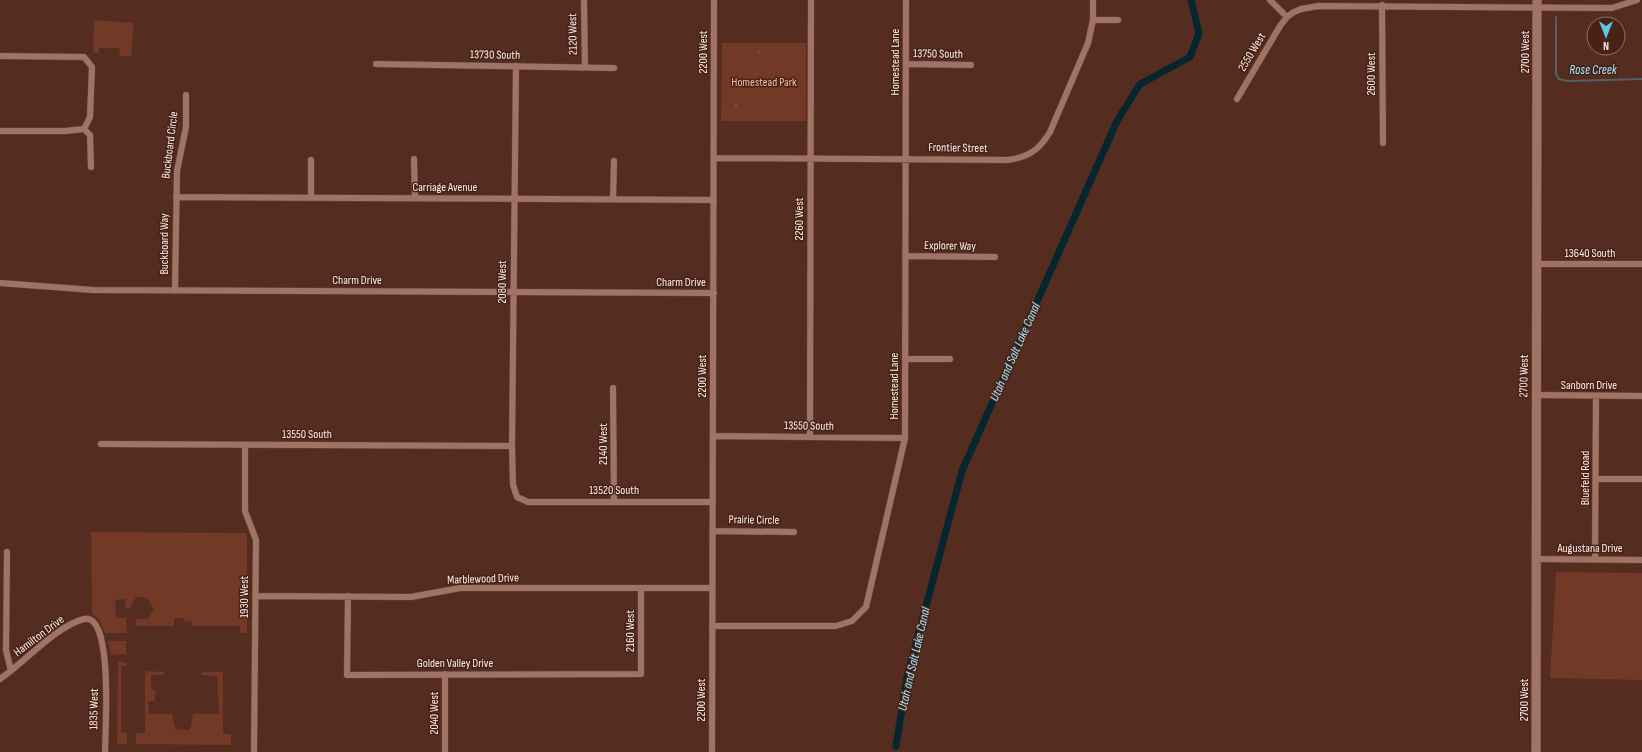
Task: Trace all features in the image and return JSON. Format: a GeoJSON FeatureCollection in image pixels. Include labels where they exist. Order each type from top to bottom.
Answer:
{"type":"FeatureCollection","features":[{"type":"Feature","properties":{"kind":"main road","name":"2700 West"},"geometry":{"type":"LineString","coordinates":[[1536,752],[1536,395],[1538,264],[1537,3]]}},
{"type":"Feature","properties":{"kind":"street","name":"2120 West"},"geometry":{"type":"LineString","coordinates":[[584,0],[585,67]]}},
{"type":"Feature","properties":{"kind":"street","name":"2200 West"},"geometry":{"type":"LineString","coordinates":[[712,752],[715,158],[714,0]]}},
{"type":"Feature","properties":{"kind":"street","name":"2260 West"},"geometry":{"type":"LineString","coordinates":[[810,437],[811,0]]}},
{"type":"Feature","properties":{"kind":"street","name":"Homestead Lane"},"geometry":{"type":"LineString","coordinates":[[712,626],[836,626],[852,621],[866,607],[905,438],[906,0]]}},
{"type":"Feature","properties":{"kind":"street","name":"Frontier Street"},"geometry":{"type":"LineString","coordinates":[[715,158],[1008,160],[1023,158],[1033,153],[1042,145],[1050,132],[1088,43],[1093,20],[1093,0]]}},
{"type":"Feature","properties":{"kind":"street"},"geometry":{"type":"LineString","coordinates":[[1270,0],[1286,17],[1297,10],[1310,6],[1537,3],[1612,8],[1637,0]]}},
{"type":"Feature","properties":{"kind":"street","name":"2600 West"},"geometry":{"type":"LineString","coordinates":[[1382,5],[1382,143]]}},
{"type":"Feature","properties":{"kind":"street","name":"2550 West"},"geometry":{"type":"LineString","coordinates":[[1237,99],[1286,17]]}},
{"type":"Feature","properties":{"kind":"street"},"geometry":{"type":"LineString","coordinates":[[1093,20],[1118,20]]}},
{"type":"Feature","properties":{"kind":"street"},"geometry":{"type":"LineString","coordinates":[[0,56],[84,57],[92,67],[90,117],[84,129]]}},
{"type":"Feature","properties":{"kind":"street","name":"13730 South"},"geometry":{"type":"LineString","coordinates":[[376,64],[614,68]]}},
{"type":"Feature","properties":{"kind":"street","name":"13750 South"},"geometry":{"type":"LineString","coordinates":[[906,64],[971,65]]}},
{"type":"Feature","properties":{"kind":"street","name":"2080 West"},"geometry":{"type":"LineString","coordinates":[[516,66],[512,485],[517,497]]}},
{"type":"Feature","properties":{"kind":"street","name":"Buckboard Circle"},"geometry":{"type":"LineString","coordinates":[[176,197],[177,171],[186,127],[186,95]]}},
{"type":"Feature","properties":{"kind":"street"},"geometry":{"type":"LineString","coordinates":[[0,131],[70,131],[84,129]]}},
{"type":"Feature","properties":{"kind":"street"},"geometry":{"type":"LineString","coordinates":[[84,129],[90,135],[91,167]]}},
{"type":"Feature","properties":{"kind":"street"},"geometry":{"type":"LineString","coordinates":[[414,159],[415,198]]}},
{"type":"Feature","properties":{"kind":"street"},"geometry":{"type":"LineString","coordinates":[[311,160],[311,197]]}},
{"type":"Feature","properties":{"kind":"street"},"geometry":{"type":"LineString","coordinates":[[613,199],[614,161]]}},
{"type":"Feature","properties":{"kind":"street","name":"Carriage Avenue"},"geometry":{"type":"LineString","coordinates":[[176,197],[714,200]]}},
{"type":"Feature","properties":{"kind":"street","name":"Buckboard Way"},"geometry":{"type":"LineString","coordinates":[[175,291],[176,197]]}},
{"type":"Feature","properties":{"kind":"street","name":"Explorer Way"},"geometry":{"type":"LineString","coordinates":[[905,256],[996,257]]}},
{"type":"Feature","properties":{"kind":"street","name":"13640 South"},"geometry":{"type":"LineString","coordinates":[[1538,264],[1642,264]]}},
{"type":"Feature","properties":{"kind":"street","name":"Charm Drive"},"geometry":{"type":"LineString","coordinates":[[0,283],[93,290],[714,293]]}},
{"type":"Feature","properties":{"kind":"street"},"geometry":{"type":"LineString","coordinates":[[905,359],[950,359]]}},
{"type":"Feature","properties":{"kind":"street","name":"2140 West"},"geometry":{"type":"LineString","coordinates":[[613,388],[614,501]]}},
{"type":"Feature","properties":{"kind":"street","name":"Sanborn Drive"},"geometry":{"type":"LineString","coordinates":[[1536,395],[1642,396]]}},
{"type":"Feature","properties":{"kind":"street","name":"Bluefeld Road"},"geometry":{"type":"LineString","coordinates":[[1595,559],[1596,396]]}},
{"type":"Feature","properties":{"kind":"street","name":"13550 South"},"geometry":{"type":"LineString","coordinates":[[713,436],[905,438]]}},
{"type":"Feature","properties":{"kind":"street","name":"13550 South"},"geometry":{"type":"LineString","coordinates":[[101,444],[512,446]]}},
{"type":"Feature","properties":{"kind":"street","name":"1930 West"},"geometry":{"type":"LineString","coordinates":[[245,445],[245,511],[256,540],[254,752]]}},
{"type":"Feature","properties":{"kind":"street"},"geometry":{"type":"LineString","coordinates":[[1596,479],[1642,479]]}},
{"type":"Feature","properties":{"kind":"street","name":"13520 South"},"geometry":{"type":"LineString","coordinates":[[517,497],[528,502],[713,502]]}},
{"type":"Feature","properties":{"kind":"street","name":"Prairie Circle"},"geometry":{"type":"LineString","coordinates":[[713,531],[794,532]]}},
{"type":"Feature","properties":{"kind":"street"},"geometry":{"type":"LineString","coordinates":[[7,552],[6,650],[11,671]]}},
{"type":"Feature","properties":{"kind":"street","name":"Augustana Drive"},"geometry":{"type":"LineString","coordinates":[[1537,560],[1642,560]]}},
{"type":"Feature","properties":{"kind":"street","name":"Marblewood Drive"},"geometry":{"type":"LineString","coordinates":[[256,596],[411,597],[460,588],[712,588]]}},
{"type":"Feature","properties":{"kind":"street","name":"2160 West"},"geometry":{"type":"LineString","coordinates":[[641,588],[641,674]]}},
{"type":"Feature","properties":{"kind":"street","name":"Golden Valley Drive"},"geometry":{"type":"LineString","coordinates":[[348,596],[347,675],[641,674]]}},
{"type":"Feature","properties":{"kind":"street","name":"Hamilton Drive"},"geometry":{"type":"LineString","coordinates":[[0,679],[60,631],[85,619],[90,619],[97,627],[103,644],[105,666]]}},
{"type":"Feature","properties":{"kind":"street","name":"1835 West"},"geometry":{"type":"LineString","coordinates":[[105,666],[105,752]]}},
{"type":"Feature","properties":{"kind":"street","name":"2040 West"},"geometry":{"type":"LineString","coordinates":[[445,674],[445,752]]}},
{"type":"Feature","properties":{"kind":"green space"},"geometry":{"type":"Polygon","coordinates":[[[94,20],[134,23],[131,56],[120,56],[119,48],[99,48],[99,53],[93,53],[94,20]]]}},
{"type":"Feature","properties":{"kind":"green space","name":"Homestead Park"},"geometry":{"type":"Polygon","coordinates":[[[722,43],[806,43],[806,121],[721,121],[722,43]]]}},
{"type":"Feature","properties":{"kind":"green space"},"geometry":{"type":"Polygon","coordinates":[[[91,532],[247,533],[247,633],[240,633],[240,626],[192,626],[192,621],[184,622],[183,618],[174,618],[174,626],[136,626],[136,619],[148,619],[154,609],[147,598],[136,597],[130,608],[126,609],[125,599],[115,600],[116,618],[126,618],[127,633],[105,633],[99,619],[92,614],[91,532]]]}},
{"type":"Feature","properties":{"kind":"green space"},"geometry":{"type":"Polygon","coordinates":[[[1556,572],[1642,573],[1642,680],[1550,678],[1556,572]]]}},
{"type":"Feature","properties":{"kind":"green space"},"geometry":{"type":"Polygon","coordinates":[[[108,641],[126,641],[126,654],[111,655],[108,641]]]}},
{"type":"Feature","properties":{"kind":"green space"},"geometry":{"type":"Polygon","coordinates":[[[118,662],[127,662],[126,666],[121,666],[121,732],[127,733],[127,744],[117,744],[118,662]]]}},
{"type":"Feature","properties":{"kind":"green space"},"geometry":{"type":"Polygon","coordinates":[[[145,671],[164,672],[164,675],[151,675],[151,689],[155,690],[155,701],[148,701],[149,714],[172,714],[175,729],[190,730],[193,714],[219,714],[217,676],[201,675],[201,672],[223,672],[223,734],[231,734],[231,745],[136,744],[136,733],[145,733],[145,671]]]}},
{"type":"Feature","properties":{"kind":"waterway","name":"Utah and Salt Lake Canal"},"geometry":{"type":"LineString","coordinates":[[896,746],[907,677],[962,471],[1117,121],[1140,84],[1190,57],[1199,33],[1191,0]]}},
{"type":"Feature","properties":{"kind":"waterway","name":"Rose Creek"},"geometry":{"type":"LineString","coordinates":[[1556,17],[1556,74],[1559,79],[1568,81],[1642,79]]}}]}
